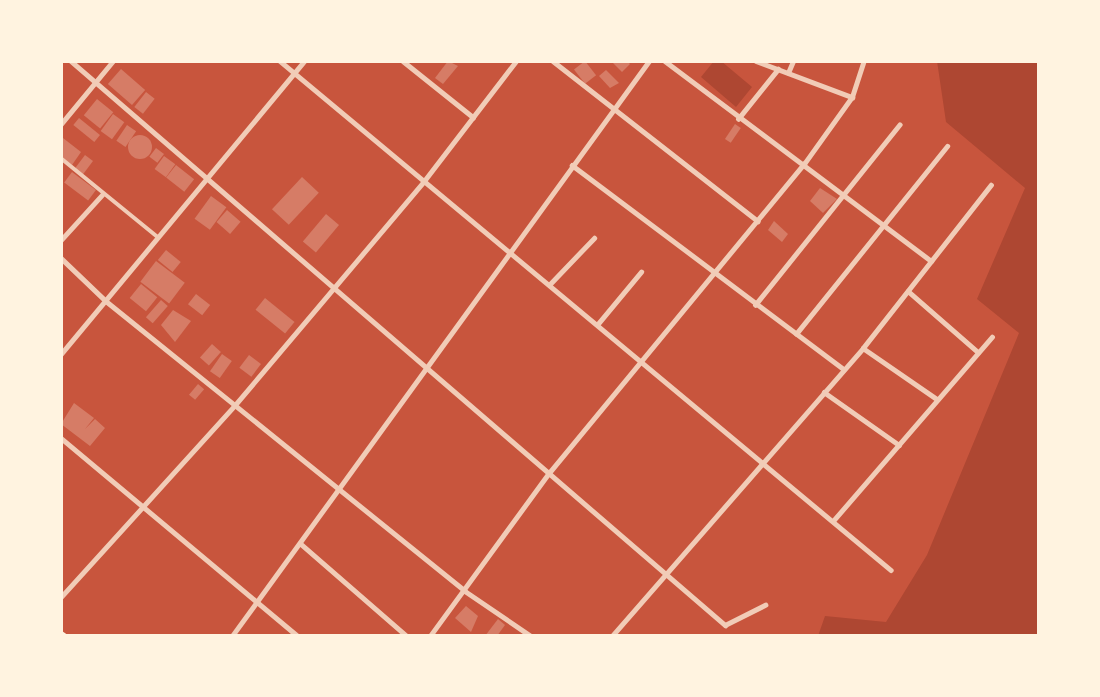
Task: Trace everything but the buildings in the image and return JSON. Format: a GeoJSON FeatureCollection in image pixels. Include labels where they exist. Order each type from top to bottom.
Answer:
{"type":"FeatureCollection","features":[{"type":"Feature","properties":{"kind":"street"},"geometry":{"type":"LineString","coordinates":[[71,61],[93,85],[725,625],[765,605]]}},
{"type":"Feature","properties":{"kind":"street"},"geometry":{"type":"LineString","coordinates":[[61,124],[113,61]]}},
{"type":"Feature","properties":{"kind":"street"},"geometry":{"type":"LineString","coordinates":[[280,61],[891,570]]}},
{"type":"Feature","properties":{"kind":"street"},"geometry":{"type":"LineString","coordinates":[[61,354],[304,61]]}},
{"type":"Feature","properties":{"kind":"street"},"geometry":{"type":"LineString","coordinates":[[403,61],[473,117]]}},
{"type":"Feature","properties":{"kind":"street"},"geometry":{"type":"LineString","coordinates":[[61,597],[235,405],[424,181],[516,61]]}},
{"type":"Feature","properties":{"kind":"street"},"geometry":{"type":"LineString","coordinates":[[553,61],[758,221]]}},
{"type":"Feature","properties":{"kind":"street"},"geometry":{"type":"LineString","coordinates":[[232,636],[341,489],[423,367],[510,253],[649,61]]}},
{"type":"Feature","properties":{"kind":"street"},"geometry":{"type":"LineString","coordinates":[[665,61],[738,119],[804,164],[931,261]]}},
{"type":"Feature","properties":{"kind":"street"},"geometry":{"type":"LineString","coordinates":[[755,61],[852,97]]}},
{"type":"Feature","properties":{"kind":"street"},"geometry":{"type":"LineString","coordinates":[[788,73],[793,61]]}},
{"type":"Feature","properties":{"kind":"street"},"geometry":{"type":"LineString","coordinates":[[430,636],[549,473],[641,360],[715,276],[804,164],[852,97],[864,61]]}},
{"type":"Feature","properties":{"kind":"street"},"geometry":{"type":"LineString","coordinates":[[738,119],[778,69]]}},
{"type":"Feature","properties":{"kind":"street"},"geometry":{"type":"LineString","coordinates":[[755,305],[846,197],[899,125]]}},
{"type":"Feature","properties":{"kind":"street"},"geometry":{"type":"LineString","coordinates":[[796,334],[947,146]]}},
{"type":"Feature","properties":{"kind":"street"},"geometry":{"type":"LineString","coordinates":[[61,158],[102,195],[158,237]]}},
{"type":"Feature","properties":{"kind":"street"},"geometry":{"type":"LineString","coordinates":[[572,165],[715,276],[844,369]]}},
{"type":"Feature","properties":{"kind":"street"},"geometry":{"type":"LineString","coordinates":[[612,636],[863,348],[991,185]]}},
{"type":"Feature","properties":{"kind":"street"},"geometry":{"type":"LineString","coordinates":[[61,240],[102,195]]}},
{"type":"Feature","properties":{"kind":"street"},"geometry":{"type":"LineString","coordinates":[[549,285],[594,238]]}},
{"type":"Feature","properties":{"kind":"street"},"geometry":{"type":"LineString","coordinates":[[61,258],[106,300],[465,591],[531,636]]}},
{"type":"Feature","properties":{"kind":"street"},"geometry":{"type":"LineString","coordinates":[[597,325],[640,272]]}},
{"type":"Feature","properties":{"kind":"street"},"geometry":{"type":"LineString","coordinates":[[908,291],[978,352]]}},
{"type":"Feature","properties":{"kind":"street"},"geometry":{"type":"LineString","coordinates":[[833,521],[992,337]]}},
{"type":"Feature","properties":{"kind":"street"},"geometry":{"type":"LineString","coordinates":[[863,348],[937,399]]}},
{"type":"Feature","properties":{"kind":"street"},"geometry":{"type":"LineString","coordinates":[[824,392],[899,444]]}},
{"type":"Feature","properties":{"kind":"street"},"geometry":{"type":"LineString","coordinates":[[61,438],[298,636]]}},
{"type":"Feature","properties":{"kind":"street"},"geometry":{"type":"LineString","coordinates":[[301,544],[407,636]]}},
{"type":"Feature","properties":{"kind":"shaded area"},"geometry":{"type":"Polygon","coordinates":[[[714,61],[721,61],[752,87],[736,107],[701,77],[714,61]]]}},
{"type":"Feature","properties":{"kind":"shaded area"},"geometry":{"type":"Polygon","coordinates":[[[937,61],[1039,61],[1039,636],[818,636],[825,616],[886,622],[927,555],[1019,333],[977,299],[1025,188],[946,122],[937,61]]]}}]}
